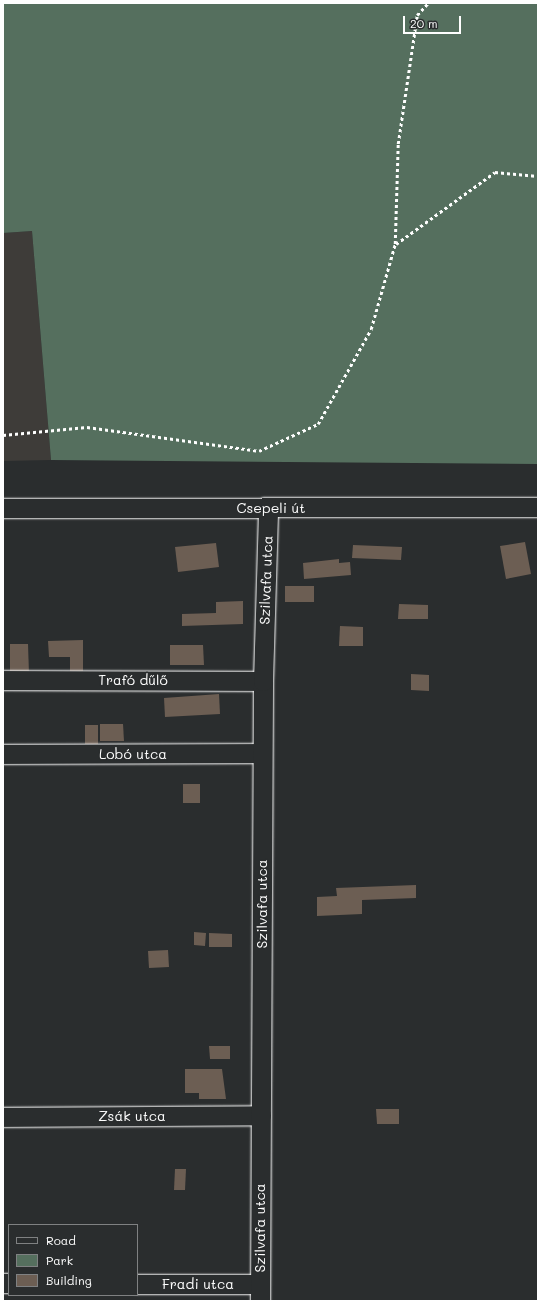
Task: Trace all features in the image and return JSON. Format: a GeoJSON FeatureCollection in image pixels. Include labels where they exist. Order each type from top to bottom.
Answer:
{"type":"FeatureCollection","features":[{"type":"Feature","properties":{"kind":"street","name":"Csepeli út"},"geometry":{"type":"LineString","coordinates":[[3,508],[538,507]]}},
{"type":"Feature","properties":{"kind":"street","name":"Szilvafa utca"},"geometry":{"type":"LineString","coordinates":[[260,1293],[262,753],[268,508]]}},
{"type":"Feature","properties":{"kind":"street","name":"Trafó dűlő"},"geometry":{"type":"LineString","coordinates":[[3,680],[263,680]]}},
{"type":"Feature","properties":{"kind":"street","name":"Lobó utca"},"geometry":{"type":"LineString","coordinates":[[3,754],[262,753]]}},
{"type":"Feature","properties":{"kind":"street","name":"Zsák utca"},"geometry":{"type":"LineString","coordinates":[[3,1117],[261,1115]]}},
{"type":"Feature","properties":{"kind":"street","name":"Fradi utca"},"geometry":{"type":"LineString","coordinates":[[138,1284],[260,1293]]}},
{"type":"Feature","properties":{"kind":"path"},"geometry":{"type":"LineString","coordinates":[[3,435],[87,427],[259,451],[318,424],[371,329],[395,244],[399,136],[417,15],[428,3]]}},
{"type":"Feature","properties":{"kind":"path"},"geometry":{"type":"LineString","coordinates":[[395,244],[495,172],[538,176]]}},
{"type":"Feature","properties":{"kind":"shaded area"},"geometry":{"type":"Polygon","coordinates":[[[32,231],[51,460],[3,461],[3,233],[32,231]]]}},
{"type":"Feature","properties":{"kind":"green space"},"geometry":{"type":"Polygon","coordinates":[[[3,3],[538,3],[538,464],[51,460],[32,231],[3,233],[3,3]]]}},
{"type":"Feature","properties":{"kind":"building"},"geometry":{"type":"Polygon","coordinates":[[[525,542],[531,574],[506,579],[500,546],[525,542]]]}},
{"type":"Feature","properties":{"kind":"building"},"geometry":{"type":"Polygon","coordinates":[[[216,543],[219,567],[178,572],[175,547],[216,543]]]}},
{"type":"Feature","properties":{"kind":"building"},"geometry":{"type":"Polygon","coordinates":[[[353,545],[402,547],[401,560],[352,558],[353,545]]]}},
{"type":"Feature","properties":{"kind":"building"},"geometry":{"type":"Polygon","coordinates":[[[339,559],[339,563],[350,562],[351,575],[304,579],[303,563],[339,559]]]}},
{"type":"Feature","properties":{"kind":"building"},"geometry":{"type":"Polygon","coordinates":[[[285,586],[314,586],[314,602],[285,602],[285,586]]]}},
{"type":"Feature","properties":{"kind":"building"},"geometry":{"type":"Polygon","coordinates":[[[243,601],[243,624],[182,626],[182,614],[216,613],[216,602],[243,601]]]}},
{"type":"Feature","properties":{"kind":"building"},"geometry":{"type":"Polygon","coordinates":[[[399,604],[428,605],[428,619],[398,619],[399,604]]]}},
{"type":"Feature","properties":{"kind":"building"},"geometry":{"type":"Polygon","coordinates":[[[340,626],[363,627],[363,646],[339,646],[340,626]]]}},
{"type":"Feature","properties":{"kind":"building"},"geometry":{"type":"Polygon","coordinates":[[[83,640],[83,672],[70,672],[70,657],[49,657],[48,641],[83,640]]]}},
{"type":"Feature","properties":{"kind":"building"},"geometry":{"type":"Polygon","coordinates":[[[10,644],[28,644],[29,674],[10,674],[10,644]]]}},
{"type":"Feature","properties":{"kind":"building"},"geometry":{"type":"Polygon","coordinates":[[[170,645],[203,645],[204,665],[170,665],[170,645]]]}},
{"type":"Feature","properties":{"kind":"building"},"geometry":{"type":"Polygon","coordinates":[[[411,674],[429,675],[429,691],[411,690],[411,674]]]}},
{"type":"Feature","properties":{"kind":"building"},"geometry":{"type":"Polygon","coordinates":[[[219,694],[220,714],[165,717],[164,698],[219,694]]]}},
{"type":"Feature","properties":{"kind":"building"},"geometry":{"type":"Polygon","coordinates":[[[100,724],[123,724],[124,741],[100,741],[100,724]]]}},
{"type":"Feature","properties":{"kind":"building"},"geometry":{"type":"Polygon","coordinates":[[[85,725],[98,725],[98,744],[85,744],[85,725]]]}},
{"type":"Feature","properties":{"kind":"building"},"geometry":{"type":"Polygon","coordinates":[[[183,784],[200,784],[200,803],[183,803],[183,784]]]}},
{"type":"Feature","properties":{"kind":"building"},"geometry":{"type":"Polygon","coordinates":[[[416,885],[416,898],[362,900],[362,914],[317,916],[317,897],[337,896],[336,888],[416,885]]]}},
{"type":"Feature","properties":{"kind":"building"},"geometry":{"type":"Polygon","coordinates":[[[194,932],[206,933],[205,946],[194,945],[194,932]]]}},
{"type":"Feature","properties":{"kind":"building"},"geometry":{"type":"Polygon","coordinates":[[[209,933],[232,934],[232,947],[209,947],[209,933]]]}},
{"type":"Feature","properties":{"kind":"building"},"geometry":{"type":"Polygon","coordinates":[[[168,950],[169,967],[149,968],[148,951],[168,950]]]}},
{"type":"Feature","properties":{"kind":"building"},"geometry":{"type":"Polygon","coordinates":[[[209,1046],[230,1046],[230,1059],[210,1059],[209,1046]]]}},
{"type":"Feature","properties":{"kind":"building"},"geometry":{"type":"Polygon","coordinates":[[[185,1069],[222,1069],[226,1099],[199,1099],[199,1093],[185,1093],[185,1069]]]}},
{"type":"Feature","properties":{"kind":"building"},"geometry":{"type":"Polygon","coordinates":[[[376,1109],[399,1109],[399,1124],[377,1124],[376,1109]]]}},
{"type":"Feature","properties":{"kind":"building"},"geometry":{"type":"Polygon","coordinates":[[[175,1169],[186,1169],[185,1190],[174,1190],[175,1169]]]}}]}
